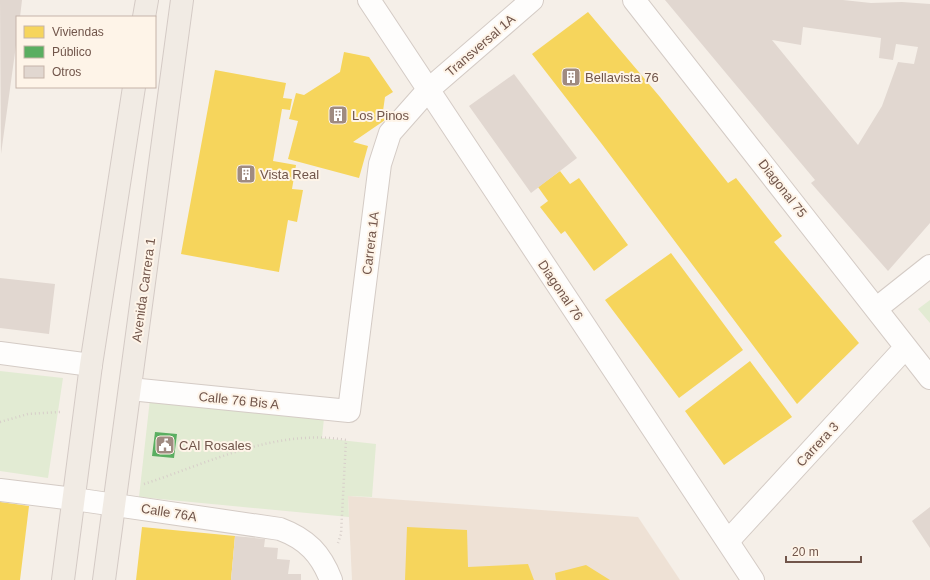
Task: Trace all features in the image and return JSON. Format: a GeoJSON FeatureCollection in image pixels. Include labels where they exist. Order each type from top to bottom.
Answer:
{"type":"FeatureCollection","features":[{"type":"Feature","properties":{"kind":"main road"},"geometry":{"type":"LineString","coordinates":[[144,16],[147,0]]}},
{"type":"Feature","properties":{"kind":"main road","name":"Avenida Carrera 1"},"geometry":{"type":"LineString","coordinates":[[104,580],[182,0]]}},
{"type":"Feature","properties":{"kind":"main road"},"geometry":{"type":"LineString","coordinates":[[63,580],[92,365],[134,88]]}},
{"type":"Feature","properties":{"kind":"street","name":"Diagonal 76"},"geometry":{"type":"LineString","coordinates":[[369,0],[753,580]]}},
{"type":"Feature","properties":{"kind":"street","name":"Transversal 1A"},"geometry":{"type":"LineString","coordinates":[[428,90],[532,0]]}},
{"type":"Feature","properties":{"kind":"street","name":"Diagonal 75"},"geometry":{"type":"LineString","coordinates":[[634,0],[877,308],[930,378]]}},
{"type":"Feature","properties":{"kind":"street","name":"Carrera 1A"},"geometry":{"type":"LineString","coordinates":[[349,411],[380,164],[390,133],[428,90]]}},
{"type":"Feature","properties":{"kind":"street"},"geometry":{"type":"LineString","coordinates":[[877,308],[930,266]]}},
{"type":"Feature","properties":{"kind":"street","name":"Carrera 3"},"geometry":{"type":"LineString","coordinates":[[728,541],[906,348]]}},
{"type":"Feature","properties":{"kind":"street"},"geometry":{"type":"LineString","coordinates":[[0,353],[92,365]]}},
{"type":"Feature","properties":{"kind":"street","name":"Calle 76 Bis A"},"geometry":{"type":"LineString","coordinates":[[130,388],[349,411]]}},
{"type":"Feature","properties":{"kind":"street","name":"Calle 76A"},"geometry":{"type":"LineString","coordinates":[[0,490],[114,504],[280,529],[306,542],[317,552],[328,572]]}},
{"type":"Feature","properties":{"kind":"path"},"geometry":{"type":"LineString","coordinates":[[0,422],[28,414],[65,412]]}},
{"type":"Feature","properties":{"kind":"path"},"geometry":{"type":"LineString","coordinates":[[142,485],[228,454],[288,439],[329,438],[346,440],[341,534],[328,572]]}},
{"type":"Feature","properties":{"kind":"shaded area"},"geometry":{"type":"Polygon","coordinates":[[[348,496],[638,517],[680,580],[352,580],[348,496]]]}},
{"type":"Feature","properties":{"kind":"green space"},"geometry":{"type":"Polygon","coordinates":[[[930,300],[930,323],[918,309],[930,300]]]}},
{"type":"Feature","properties":{"kind":"green space"},"geometry":{"type":"Polygon","coordinates":[[[0,371],[63,378],[48,478],[0,471],[0,371]]]}},
{"type":"Feature","properties":{"kind":"green space"},"geometry":{"type":"Polygon","coordinates":[[[150,399],[324,418],[322,438],[376,444],[372,497],[348,496],[349,517],[139,497],[150,399]]]}},
{"type":"Feature","properties":{"kind":"building: Viviendas"},"geometry":{"type":"Polygon","coordinates":[[[588,12],[660,97],[728,183],[736,178],[782,236],[774,242],[859,343],[797,404],[601,143],[532,54],[588,12]]]}},
{"type":"Feature","properties":{"kind":"building: Viviendas","name":"Los Pinos"},"geometry":{"type":"Polygon","coordinates":[[[344,52],[369,57],[393,92],[385,97],[383,111],[388,118],[353,142],[368,146],[359,178],[288,159],[298,121],[289,119],[296,93],[304,95],[340,72],[344,52]]]}},
{"type":"Feature","properties":{"kind":"building: Viviendas","name":"Vista Real"},"geometry":{"type":"Polygon","coordinates":[[[215,70],[286,83],[283,98],[292,99],[290,110],[282,109],[273,161],[296,165],[292,189],[303,190],[297,222],[288,220],[279,272],[181,254],[215,70]]]}},
{"type":"Feature","properties":{"kind":"building: Viviendas"},"geometry":{"type":"Polygon","coordinates":[[[560,171],[570,184],[579,178],[628,245],[594,271],[565,231],[561,234],[540,207],[548,201],[538,187],[560,171]]]}},
{"type":"Feature","properties":{"kind":"building: Viviendas"},"geometry":{"type":"Polygon","coordinates":[[[671,253],[743,350],[679,398],[605,300],[671,253]]]}},
{"type":"Feature","properties":{"kind":"building: Viviendas"},"geometry":{"type":"Polygon","coordinates":[[[750,361],[792,417],[724,465],[685,411],[750,361]]]}},
{"type":"Feature","properties":{"kind":"building: Viviendas"},"geometry":{"type":"Polygon","coordinates":[[[0,502],[29,506],[20,580],[0,580],[0,502]]]}},
{"type":"Feature","properties":{"kind":"building: Viviendas"},"geometry":{"type":"Polygon","coordinates":[[[142,527],[235,536],[231,580],[136,580],[142,527]]]}},
{"type":"Feature","properties":{"kind":"building: Viviendas"},"geometry":{"type":"Polygon","coordinates":[[[407,527],[467,530],[468,567],[528,564],[534,580],[405,580],[407,527]]]}},
{"type":"Feature","properties":{"kind":"building: Viviendas"},"geometry":{"type":"Polygon","coordinates":[[[586,565],[610,580],[556,580],[555,573],[586,565]]]}},
{"type":"Feature","properties":{"kind":"building: Público","name":"CAI Rosales"},"geometry":{"type":"Polygon","coordinates":[[[155,432],[177,434],[174,458],[152,456],[155,432]]]}},
{"type":"Feature","properties":{"kind":"building: Otros"},"geometry":{"type":"Polygon","coordinates":[[[0,0],[22,0],[20,16],[16,16],[16,45],[1,154],[0,0]]]}},
{"type":"Feature","properties":{"kind":"building: Otros"},"geometry":{"type":"Polygon","coordinates":[[[665,0],[843,0],[871,3],[902,2],[930,4],[930,223],[888,271],[811,183],[815,180],[665,0]],[[803,27],[801,45],[772,40],[858,145],[882,106],[898,62],[914,64],[918,47],[896,44],[893,60],[879,58],[881,38],[803,27]]]}},
{"type":"Feature","properties":{"kind":"building: Otros"},"geometry":{"type":"Polygon","coordinates":[[[514,74],[577,158],[531,193],[469,106],[514,74]]]}},
{"type":"Feature","properties":{"kind":"building: Otros"},"geometry":{"type":"Polygon","coordinates":[[[0,278],[55,284],[49,334],[0,328],[0,278]]]}},
{"type":"Feature","properties":{"kind":"building: Otros"},"geometry":{"type":"Polygon","coordinates":[[[930,507],[930,548],[912,521],[930,507]]]}},
{"type":"Feature","properties":{"kind":"building: Otros"},"geometry":{"type":"Polygon","coordinates":[[[235,536],[265,539],[264,547],[278,548],[277,559],[290,560],[288,574],[301,574],[301,580],[231,580],[235,536]]]}},
{"type":"Feature","properties":{"kind":"place","name":"Bellavista 76"},"geometry":{"type":"Point","coordinates":[571,77]}},
{"type":"Feature","properties":{"kind":"place","name":"Los Pinos"},"geometry":{"type":"Point","coordinates":[338,115]}},
{"type":"Feature","properties":{"kind":"place","name":"Vista Real"},"geometry":{"type":"Point","coordinates":[246,174]}},
{"type":"Feature","properties":{"kind":"place","name":"CAI Rosales"},"geometry":{"type":"Point","coordinates":[165,445]}}]}
